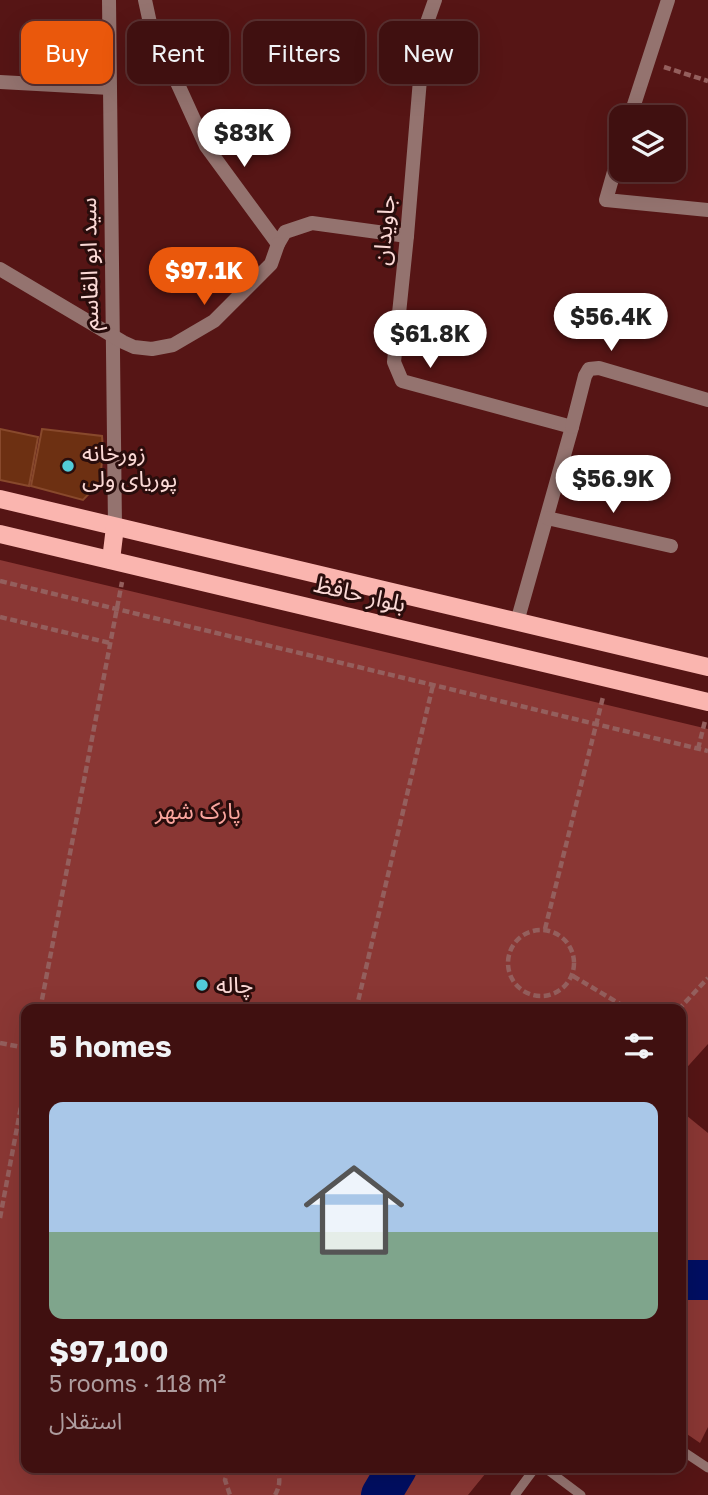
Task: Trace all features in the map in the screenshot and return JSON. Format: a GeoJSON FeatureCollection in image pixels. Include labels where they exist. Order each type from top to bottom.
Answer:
{"type":"FeatureCollection","features":[{"type":"Feature","properties":{"kind":"main road","name":"بلوار حافظ"},"geometry":{"type":"LineString","coordinates":[[0,499],[708,667]]}},
{"type":"Feature","properties":{"kind":"main road"},"geometry":{"type":"LineString","coordinates":[[111,561],[115,527]]}},
{"type":"Feature","properties":{"kind":"main road","name":"بلوار حافظ"},"geometry":{"type":"LineString","coordinates":[[0,534],[708,702]]}},
{"type":"Feature","properties":{"kind":"street","name":"سید ابو القاسم"},"geometry":{"type":"LineString","coordinates":[[109,0],[115,527]]}},
{"type":"Feature","properties":{"kind":"street"},"geometry":{"type":"LineString","coordinates":[[145,0],[150,23],[206,146],[278,244]]}},
{"type":"Feature","properties":{"kind":"street","name":"جاویدان"},"geometry":{"type":"LineString","coordinates":[[435,0],[424,31],[394,362],[402,381],[572,427]]}},
{"type":"Feature","properties":{"kind":"street"},"geometry":{"type":"LineString","coordinates":[[633,105],[668,0]]}},
{"type":"Feature","properties":{"kind":"street"},"geometry":{"type":"LineString","coordinates":[[0,82],[110,88]]}},
{"type":"Feature","properties":{"kind":"street"},"geometry":{"type":"LineString","coordinates":[[611,182],[606,200],[708,210]]}},
{"type":"Feature","properties":{"kind":"street"},"geometry":{"type":"LineString","coordinates":[[0,269],[134,347],[152,349],[173,345],[214,321],[271,264],[285,232],[312,223],[407,236]]}},
{"type":"Feature","properties":{"kind":"street"},"geometry":{"type":"LineString","coordinates":[[517,622],[589,369],[599,368],[708,400]]}},
{"type":"Feature","properties":{"kind":"street"},"geometry":{"type":"LineString","coordinates":[[547,518],[671,546]]}},
{"type":"Feature","properties":{"kind":"lane"},"geometry":{"type":"LineString","coordinates":[[686,1453],[708,1468]]}},
{"type":"Feature","properties":{"kind":"lane"},"geometry":{"type":"LineString","coordinates":[[515,1495],[531,1473]]}},
{"type":"Feature","properties":{"kind":"lane"},"geometry":{"type":"LineString","coordinates":[[552,1473],[581,1495]]}},
{"type":"Feature","properties":{"kind":"path"},"geometry":{"type":"LineString","coordinates":[[646,62],[708,81]]}},
{"type":"Feature","properties":{"kind":"path"},"geometry":{"type":"LineString","coordinates":[[0,581],[708,751]]}},
{"type":"Feature","properties":{"kind":"path"},"geometry":{"type":"LineString","coordinates":[[41,1004],[122,581]]}},
{"type":"Feature","properties":{"kind":"path"},"geometry":{"type":"LineString","coordinates":[[0,617],[110,643]]}},
{"type":"Feature","properties":{"kind":"path"},"geometry":{"type":"LineString","coordinates":[[357,1004],[433,685]]}},
{"type":"Feature","properties":{"kind":"path"},"geometry":{"type":"LineString","coordinates":[[545,929],[603,697]]}},
{"type":"Feature","properties":{"kind":"path"},"geometry":{"type":"LineString","coordinates":[[698,749],[705,721]]}},
{"type":"Feature","properties":{"kind":"path"},"geometry":{"type":"LineString","coordinates":[[545,929],[557,933],[567,941],[573,951],[573,976],[566,986],[556,993],[531,995],[512,980],[508,968],[513,944],[522,935],[533,930],[545,929]]}},
{"type":"Feature","properties":{"kind":"path"},"geometry":{"type":"LineString","coordinates":[[573,976],[620,1004]]}},
{"type":"Feature","properties":{"kind":"path"},"geometry":{"type":"LineString","coordinates":[[684,1004],[708,978]]}},
{"type":"Feature","properties":{"kind":"path"},"geometry":{"type":"LineString","coordinates":[[0,1042],[21,1047]]}},
{"type":"Feature","properties":{"kind":"path"},"geometry":{"type":"LineString","coordinates":[[0,1218],[21,1107]]}},
{"type":"Feature","properties":{"kind":"path"},"geometry":{"type":"LineString","coordinates":[[227,1473],[225,1480],[228,1494]]}},
{"type":"Feature","properties":{"kind":"path"},"geometry":{"type":"LineString","coordinates":[[275,1495],[279,1489],[278,1473]]}},
{"type":"Feature","properties":{"kind":"green space","name":"پارک شهر"},"geometry":{"type":"Polygon","coordinates":[[[0,560],[708,729],[708,1044],[686,1068],[686,1004],[21,1004],[21,1473],[486,1473],[468,1495],[0,1495],[0,560]]]}},
{"type":"Feature","properties":{"kind":"green space"},"geometry":{"type":"Polygon","coordinates":[[[686,1115],[708,1133],[708,1427],[700,1443],[686,1433],[686,1115]]]}},
{"type":"Feature","properties":{"kind":"building"},"geometry":{"type":"Polygon","coordinates":[[[0,429],[38,437],[29,486],[0,480],[0,429]]]}},
{"type":"Feature","properties":{"kind":"building","name":"زورخانه پوریای ولی"},"geometry":{"type":"Polygon","coordinates":[[[42,429],[102,436],[100,482],[83,500],[31,486],[42,429]]]}},
{"type":"Feature","properties":{"kind":"waterway"},"geometry":{"type":"LineString","coordinates":[[686,1280],[708,1280]]}},
{"type":"Feature","properties":{"kind":"waterway"},"geometry":{"type":"LineString","coordinates":[[381,1495],[394,1473]]}},
{"type":"Feature","properties":{"kind":"place","name":"زورخانه پوریای ولی"},"geometry":{"type":"Point","coordinates":[68,466]}},
{"type":"Feature","properties":{"kind":"place","name":"چاله"},"geometry":{"type":"Point","coordinates":[202,985]}}]}
